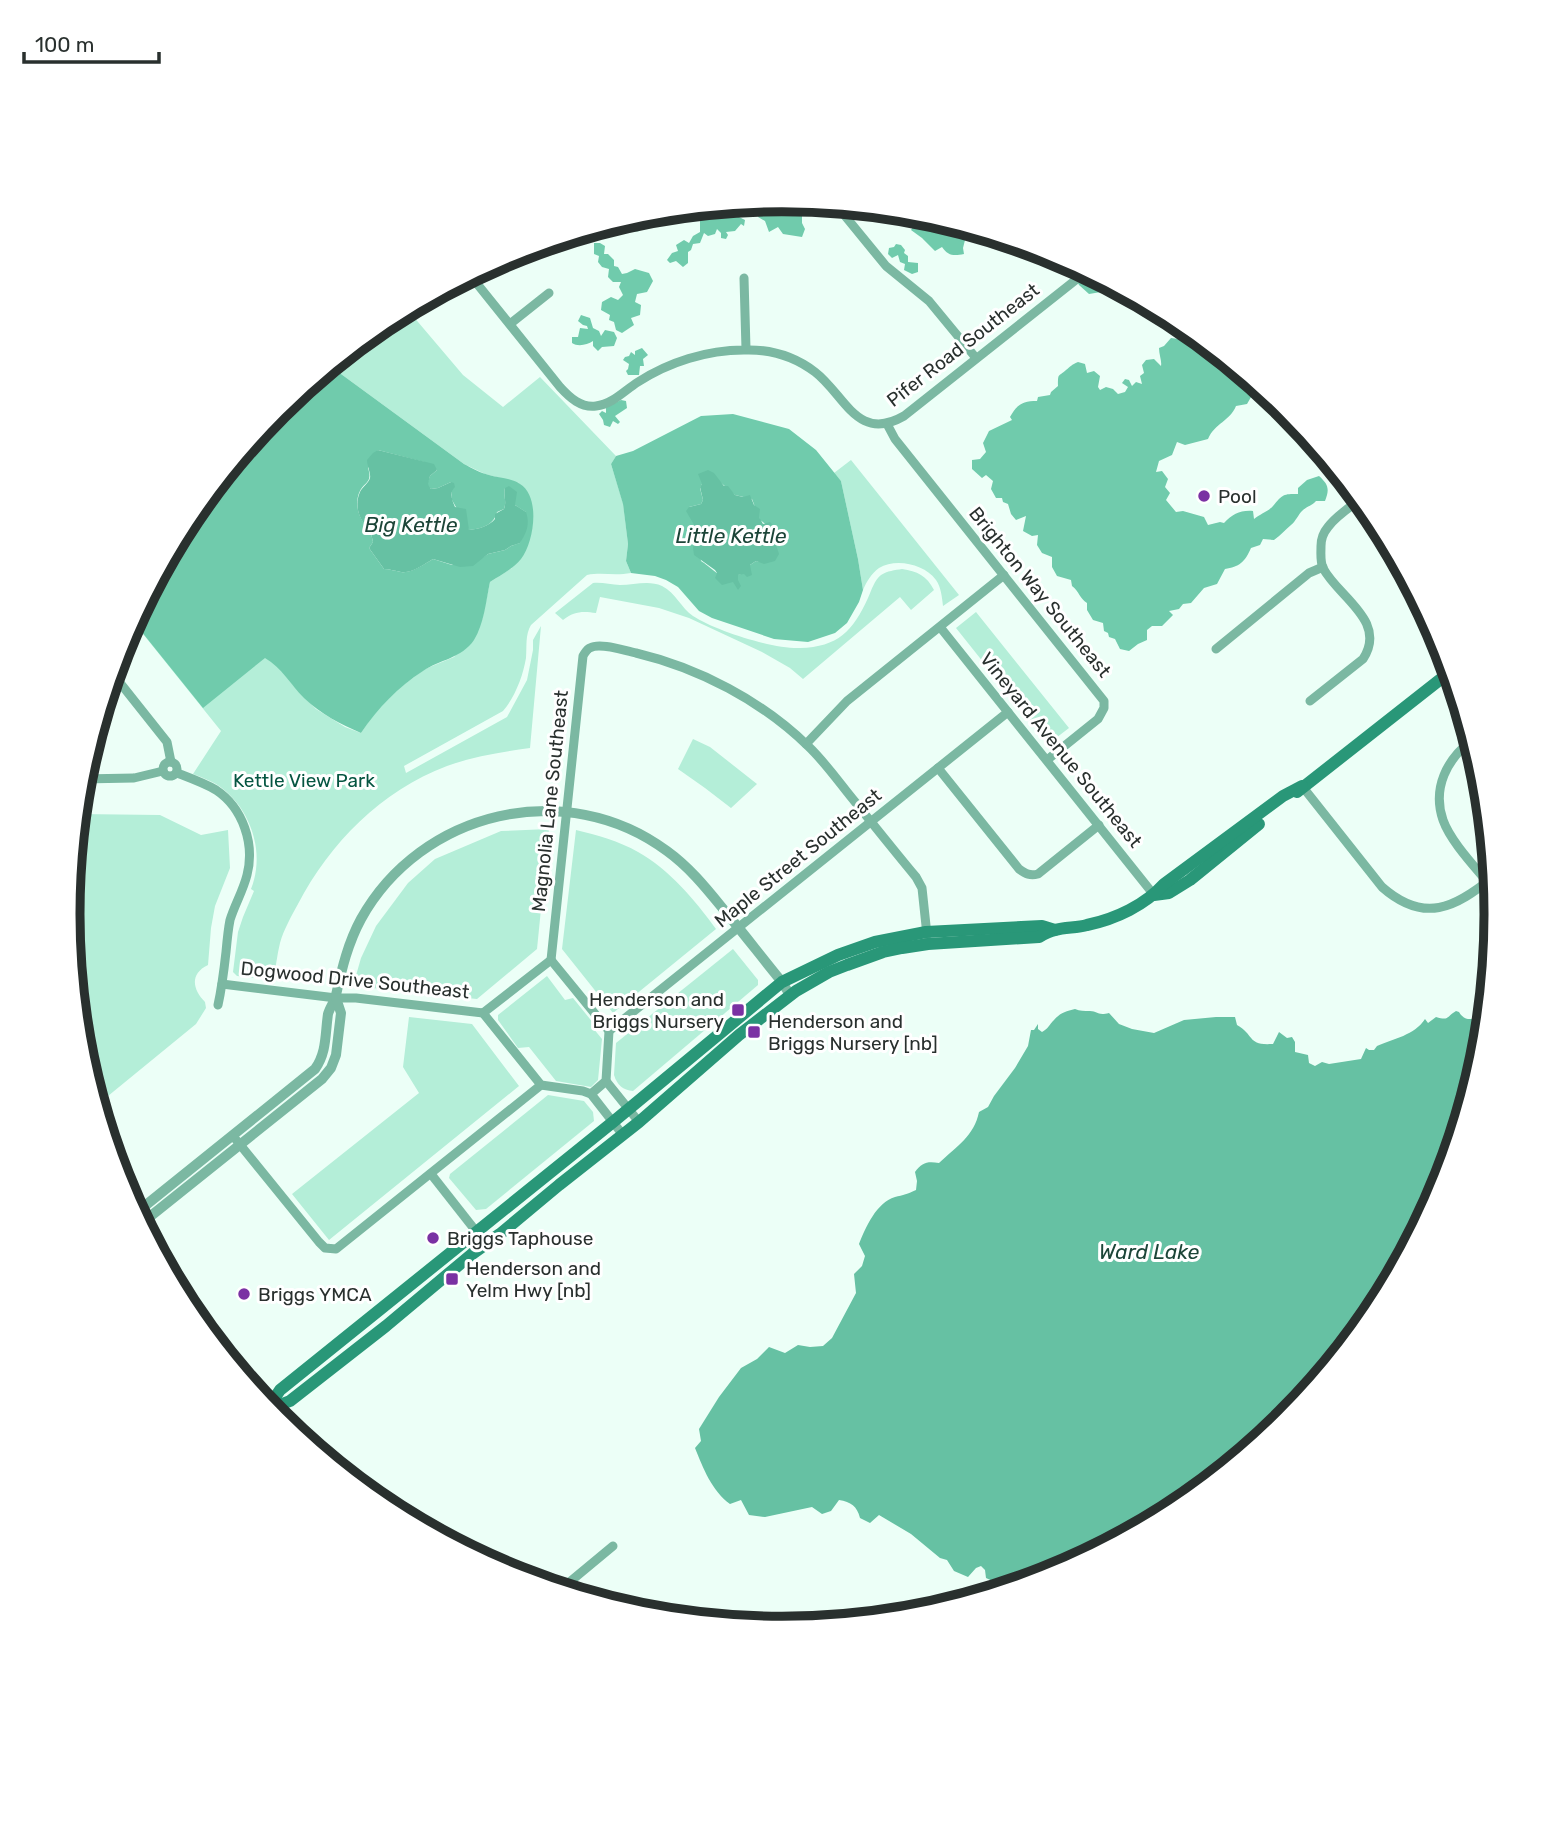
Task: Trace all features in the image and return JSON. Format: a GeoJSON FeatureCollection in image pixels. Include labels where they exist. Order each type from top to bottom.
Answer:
{"type":"FeatureCollection","features":[{"type":"Feature","properties":{"kind":"main road"},"geometry":{"type":"LineString","coordinates":[[275,1399],[280,1390],[782,982],[838,955],[875,942],[927,938],[1039,937],[1055,930],[1088,925],[1116,916],[1142,904],[1164,884],[1283,796],[1302,786],[1443,677]]}},
{"type":"Feature","properties":{"kind":"main road"},"geometry":{"type":"LineString","coordinates":[[280,1405],[290,1401],[386,1326],[472,1254],[624,1135],[739,1035],[790,995],[829,972],[927,938]]}},
{"type":"Feature","properties":{"kind":"street"},"geometry":{"type":"LineString","coordinates":[[845,216],[886,266],[929,301],[976,358]]}},
{"type":"Feature","properties":{"kind":"street"},"geometry":{"type":"LineString","coordinates":[[477,283],[568,396],[582,404],[594,406],[610,402],[642,379],[678,362],[706,354],[746,349],[744,278]]}},
{"type":"Feature","properties":{"kind":"street","name":"Pifer Road Southeast"},"geometry":{"type":"LineString","coordinates":[[746,349],[772,352],[801,363],[824,380],[854,415],[874,424],[887,424],[904,416],[1078,278]]}},
{"type":"Feature","properties":{"kind":"street"},"geometry":{"type":"LineString","coordinates":[[510,324],[549,293]]}},
{"type":"Feature","properties":{"kind":"street","name":"Brighton Way Southeast"},"geometry":{"type":"LineString","coordinates":[[887,424],[895,439],[1104,701],[1104,708],[1098,719],[1047,760]]}},
{"type":"Feature","properties":{"kind":"street"},"geometry":{"type":"LineString","coordinates":[[1310,701],[1363,659],[1370,642],[1367,622],[1323,566],[1321,558],[1321,538],[1329,525],[1352,505]]}},
{"type":"Feature","properties":{"kind":"street"},"geometry":{"type":"LineString","coordinates":[[1216,649],[1309,573],[1323,566]]}},
{"type":"Feature","properties":{"kind":"street"},"geometry":{"type":"LineString","coordinates":[[927,938],[922,888],[916,877],[806,744],[837,710],[1004,575]]}},
{"type":"Feature","properties":{"kind":"street","name":"Vineyard Avenue Southeast"},"geometry":{"type":"LineString","coordinates":[[940,627],[1154,895]]}},
{"type":"Feature","properties":{"kind":"street","name":"Magnolia Lane Southeast"},"geometry":{"type":"LineString","coordinates":[[551,960],[583,656],[589,648],[598,646],[648,656],[714,681],[756,706],[806,744]]}},
{"type":"Feature","properties":{"kind":"street"},"geometry":{"type":"LineString","coordinates":[[120,683],[167,742],[171,762],[176,765],[177,773]]}},
{"type":"Feature","properties":{"kind":"street","name":"Maple Street Southeast"},"geometry":{"type":"LineString","coordinates":[[609,1031],[1008,712]]}},
{"type":"Feature","properties":{"kind":"street"},"geometry":{"type":"LineString","coordinates":[[1464,747],[1450,763],[1440,783],[1440,802],[1443,820],[1452,837],[1483,871]]}},
{"type":"Feature","properties":{"kind":"street"},"geometry":{"type":"LineString","coordinates":[[163,771],[164,765],[171,762]]}},
{"type":"Feature","properties":{"kind":"street"},"geometry":{"type":"LineString","coordinates":[[938,768],[1026,874],[1038,874],[1099,825]]}},
{"type":"Feature","properties":{"kind":"street"},"geometry":{"type":"LineString","coordinates":[[163,771],[169,776],[177,773],[223,796],[239,815],[247,836],[249,868],[230,923],[218,1005]]}},
{"type":"Feature","properties":{"kind":"street"},"geometry":{"type":"LineString","coordinates":[[94,779],[134,778],[163,771]]}},
{"type":"Feature","properties":{"kind":"street"},"geometry":{"type":"LineString","coordinates":[[1302,786],[1382,887],[1407,905],[1445,907],[1456,903],[1483,884]]}},
{"type":"Feature","properties":{"kind":"street"},"geometry":{"type":"LineString","coordinates":[[149,1217],[315,1069],[322,1060],[329,1011],[336,998],[347,949],[361,919],[379,891],[413,858],[446,835],[468,825],[493,817],[530,811],[567,813],[609,821],[638,833],[665,849],[692,872],[790,995]]}},
{"type":"Feature","properties":{"kind":"street"},"geometry":{"type":"LineString","coordinates":[[624,1135],[591,1094],[583,1090],[541,1085],[483,1013],[551,960],[609,1031],[606,1081],[639,1122]]}},
{"type":"Feature","properties":{"kind":"street","name":"Dogwood Drive Southeast"},"geometry":{"type":"LineString","coordinates":[[222,984],[483,1013]]}},
{"type":"Feature","properties":{"kind":"street"},"geometry":{"type":"LineString","coordinates":[[591,1094],[606,1081]]}},
{"type":"Feature","properties":{"kind":"street"},"geometry":{"type":"LineString","coordinates":[[236,1140],[319,1242],[331,1249],[340,1247],[541,1085]]}},
{"type":"Feature","properties":{"kind":"street"},"geometry":{"type":"LineString","coordinates":[[145,1207],[236,1140]]}},
{"type":"Feature","properties":{"kind":"street"},"geometry":{"type":"LineString","coordinates":[[431,1174],[486,1244]]}},
{"type":"Feature","properties":{"kind":"street"},"geometry":{"type":"LineString","coordinates":[[569,1583],[613,1546]]}},
{"type":"Feature","properties":{"kind":"green space","name":"Kettle View Park"},"geometry":{"type":"Polygon","coordinates":[[[414,318],[463,375],[503,407],[540,377],[616,456],[611,464],[623,503],[628,544],[626,561],[631,573],[587,575],[531,625],[521,679],[503,711],[404,766],[406,773],[507,717],[527,680],[533,640],[541,626],[530,748],[478,757],[447,766],[400,790],[379,805],[342,840],[311,882],[284,933],[273,980],[237,976],[233,972],[238,932],[254,891],[251,889],[257,862],[253,834],[242,809],[233,798],[216,784],[193,774],[221,731],[143,634],[219,557],[292,684],[316,709],[345,727],[361,733],[375,712],[398,689],[425,669],[454,657],[482,620],[490,582],[512,568],[519,483],[485,474],[464,464],[339,371],[355,358],[414,318]]]}},
{"type":"Feature","properties":{"kind":"green space"},"geometry":{"type":"Polygon","coordinates":[[[851,460],[959,595],[943,606],[939,586],[931,574],[901,563],[879,568],[863,590],[841,481],[834,473],[851,460]]]}},
{"type":"Feature","properties":{"kind":"green space"},"geometry":{"type":"Polygon","coordinates":[[[902,569],[921,575],[934,590],[911,610],[900,597],[803,679],[762,652],[689,618],[659,608],[600,597],[596,613],[579,612],[563,620],[555,613],[593,583],[652,583],[667,589],[689,613],[703,622],[775,646],[813,647],[843,635],[856,620],[879,577],[902,569]]]}},
{"type":"Feature","properties":{"kind":"green space"},"geometry":{"type":"Polygon","coordinates":[[[976,612],[1069,728],[1052,741],[1051,737],[1055,733],[1048,732],[1047,742],[956,628],[976,612]]]}},
{"type":"Feature","properties":{"kind":"green space"},"geometry":{"type":"Polygon","coordinates":[[[693,739],[710,747],[757,784],[731,808],[678,769],[693,739]]]}},
{"type":"Feature","properties":{"kind":"green space"},"geometry":{"type":"Polygon","coordinates":[[[88,814],[160,815],[201,835],[228,830],[230,868],[215,906],[208,965],[196,977],[196,987],[206,1008],[196,1024],[105,1099],[94,1051],[82,960],[82,869],[88,814]]]}},
{"type":"Feature","properties":{"kind":"green space"},"geometry":{"type":"Polygon","coordinates":[[[549,829],[537,949],[477,999],[353,986],[361,958],[376,926],[408,883],[435,859],[501,831],[549,829]]]}},
{"type":"Feature","properties":{"kind":"green space"},"geometry":{"type":"Polygon","coordinates":[[[576,830],[616,842],[650,859],[681,886],[716,929],[613,1013],[562,949],[576,830]]]}},
{"type":"Feature","properties":{"kind":"green space"},"geometry":{"type":"Polygon","coordinates":[[[733,949],[758,980],[758,985],[633,1091],[621,1086],[614,1075],[616,1043],[733,949]]]}},
{"type":"Feature","properties":{"kind":"green space"},"geometry":{"type":"Polygon","coordinates":[[[547,976],[565,1000],[573,998],[594,1024],[593,1028],[602,1039],[598,1080],[591,1087],[556,1081],[529,1047],[518,1048],[498,1020],[498,1015],[547,976]]]}},
{"type":"Feature","properties":{"kind":"green space"},"geometry":{"type":"Polygon","coordinates":[[[409,1017],[472,1024],[519,1086],[329,1240],[292,1194],[419,1093],[403,1067],[409,1017]]]}},
{"type":"Feature","properties":{"kind":"green space"},"geometry":{"type":"Polygon","coordinates":[[[548,1095],[584,1101],[593,1112],[594,1121],[486,1209],[476,1210],[449,1178],[450,1174],[548,1095]]]}},
{"type":"Feature","properties":{"kind":"shaded area"},"geometry":{"type":"Polygon","coordinates":[[[759,213],[802,213],[805,229],[802,237],[783,234],[778,227],[769,232],[765,221],[758,217],[759,213]]]}},
{"type":"Feature","properties":{"kind":"shaded area"},"geometry":{"type":"Polygon","coordinates":[[[743,214],[739,217],[745,220],[744,226],[741,224],[735,231],[726,232],[726,239],[721,238],[717,229],[715,234],[708,236],[704,233],[700,243],[693,244],[688,252],[688,263],[683,267],[676,261],[670,263],[667,260],[672,253],[678,251],[676,245],[684,240],[689,243],[693,236],[700,232],[700,221],[743,214]]]}},
{"type":"Feature","properties":{"kind":"shaded area"},"geometry":{"type":"Polygon","coordinates":[[[914,225],[961,235],[965,240],[964,254],[951,255],[942,247],[935,251],[911,230],[914,225]]]}},
{"type":"Feature","properties":{"kind":"shaded area"},"geometry":{"type":"Polygon","coordinates":[[[594,243],[605,246],[604,254],[614,260],[614,266],[618,267],[622,274],[635,269],[649,273],[653,281],[647,292],[637,294],[635,302],[641,305],[640,315],[631,318],[634,325],[622,333],[616,330],[614,322],[609,320],[610,315],[601,310],[602,302],[611,297],[618,300],[623,295],[619,287],[621,282],[613,282],[608,277],[609,269],[602,267],[598,262],[599,256],[594,254],[594,243]]]}},
{"type":"Feature","properties":{"kind":"shaded area"},"geometry":{"type":"Polygon","coordinates":[[[896,244],[905,250],[908,262],[918,263],[918,272],[912,274],[904,270],[905,264],[900,262],[898,255],[892,258],[888,254],[889,248],[896,244]]]}},
{"type":"Feature","properties":{"kind":"shaded area"},"geometry":{"type":"Polygon","coordinates":[[[1075,277],[1102,290],[1089,294],[1075,277]]]}},
{"type":"Feature","properties":{"kind":"shaded area"},"geometry":{"type":"Polygon","coordinates":[[[581,315],[590,318],[593,328],[599,331],[601,336],[605,330],[614,332],[617,338],[614,346],[602,347],[598,351],[593,346],[593,341],[582,345],[572,343],[572,337],[578,337],[580,328],[588,329],[578,321],[581,315]]]}},
{"type":"Feature","properties":{"kind":"shaded area"},"geometry":{"type":"Polygon","coordinates":[[[1181,337],[1210,358],[1253,394],[1247,404],[1236,406],[1208,439],[1185,445],[1177,442],[1172,455],[1159,461],[1156,472],[1162,471],[1168,479],[1165,487],[1170,493],[1166,500],[1176,512],[1183,511],[1204,517],[1208,525],[1224,523],[1244,511],[1253,511],[1254,519],[1284,496],[1298,494],[1298,488],[1307,480],[1319,476],[1328,490],[1325,501],[1316,501],[1304,509],[1274,540],[1263,539],[1260,545],[1251,548],[1241,563],[1225,569],[1217,584],[1204,588],[1191,603],[1169,611],[1173,615],[1162,626],[1152,626],[1147,630],[1147,640],[1129,651],[1120,649],[1115,639],[1104,631],[1103,623],[1093,620],[1087,610],[1087,603],[1072,586],[1071,580],[1057,576],[1052,567],[1052,557],[1042,553],[1037,545],[1038,535],[1032,536],[1023,531],[1026,516],[1016,520],[1008,504],[1003,502],[1002,498],[996,498],[991,489],[993,481],[986,475],[982,478],[972,469],[972,460],[980,459],[986,452],[983,443],[989,431],[1012,420],[1010,417],[1021,404],[1050,395],[1058,386],[1059,376],[1072,365],[1078,362],[1085,364],[1087,373],[1094,371],[1100,376],[1100,390],[1106,387],[1118,394],[1125,392],[1128,387],[1122,383],[1125,379],[1129,380],[1132,386],[1136,382],[1142,384],[1140,376],[1144,373],[1142,365],[1146,360],[1154,359],[1161,366],[1159,348],[1171,338],[1181,337]]]}},
{"type":"Feature","properties":{"kind":"shaded area"},"geometry":{"type":"Polygon","coordinates":[[[642,348],[648,355],[643,359],[644,366],[640,366],[639,375],[628,375],[626,371],[629,364],[623,360],[631,352],[635,355],[635,351],[642,348]]]}},
{"type":"Feature","properties":{"kind":"shaded area"},"geometry":{"type":"Polygon","coordinates":[[[339,371],[464,464],[486,474],[517,482],[527,490],[533,509],[533,520],[526,551],[514,566],[490,582],[482,620],[474,640],[463,651],[429,667],[405,684],[381,707],[361,733],[317,709],[265,658],[203,708],[141,631],[175,563],[226,487],[286,418],[339,371]],[[378,450],[368,468],[369,477],[359,493],[358,508],[363,522],[370,529],[373,542],[369,548],[384,569],[409,572],[433,559],[452,565],[482,558],[520,543],[526,512],[515,505],[515,497],[505,488],[504,509],[497,512],[486,526],[469,530],[452,500],[451,482],[431,489],[427,484],[430,476],[437,470],[424,462],[378,450]]]}},
{"type":"Feature","properties":{"kind":"shaded area"},"geometry":{"type":"Polygon","coordinates":[[[621,400],[626,401],[627,408],[615,416],[620,422],[618,424],[613,421],[610,427],[604,425],[599,414],[602,411],[606,413],[606,407],[621,400]]]}},
{"type":"Feature","properties":{"kind":"shaded area"},"geometry":{"type":"Polygon","coordinates":[[[733,414],[789,429],[816,450],[841,481],[863,590],[847,623],[835,633],[808,642],[774,639],[699,611],[678,587],[666,580],[631,573],[626,561],[628,544],[623,504],[611,464],[616,456],[633,451],[701,416],[733,414]],[[719,481],[702,484],[701,504],[689,507],[697,530],[701,561],[732,582],[738,580],[738,575],[744,573],[756,561],[760,562],[778,554],[774,530],[760,520],[752,499],[735,495],[719,481]]]}},
{"type":"Feature","properties":{"kind":"water","name":"Big Kettle"},"geometry":{"type":"Polygon","coordinates":[[[378,450],[434,464],[437,470],[430,476],[428,484],[431,489],[454,483],[453,502],[455,507],[466,509],[469,530],[484,527],[495,519],[495,514],[504,509],[505,488],[509,486],[517,492],[515,505],[526,512],[528,520],[520,543],[488,554],[473,566],[460,567],[433,559],[409,572],[384,569],[369,548],[373,542],[370,529],[360,518],[358,508],[360,492],[370,478],[367,460],[378,450]]]}},
{"type":"Feature","properties":{"kind":"water","name":"Little Kettle"},"geometry":{"type":"Polygon","coordinates":[[[708,470],[735,495],[750,495],[754,505],[760,509],[759,517],[763,524],[770,522],[774,526],[773,535],[779,554],[775,561],[764,564],[756,561],[750,565],[752,575],[738,575],[741,586],[738,590],[733,582],[722,585],[715,578],[715,570],[694,555],[697,530],[686,511],[689,507],[701,504],[702,484],[698,474],[708,470]]]}},
{"type":"Feature","properties":{"kind":"water","name":"Ward Lake"},"geometry":{"type":"Polygon","coordinates":[[[1075,1009],[1109,1013],[1119,1024],[1154,1033],[1184,1020],[1235,1017],[1237,1025],[1255,1042],[1273,1044],[1279,1032],[1287,1038],[1292,1037],[1295,1052],[1308,1055],[1309,1063],[1315,1066],[1322,1062],[1329,1064],[1361,1059],[1366,1048],[1374,1050],[1377,1046],[1403,1036],[1416,1029],[1425,1019],[1428,1023],[1436,1017],[1447,1018],[1456,1011],[1465,1018],[1476,1018],[1461,1096],[1431,1183],[1412,1225],[1366,1305],[1339,1342],[1279,1411],[1210,1471],[1173,1498],[1093,1544],[996,1583],[986,1578],[985,1570],[981,1566],[968,1577],[954,1571],[947,1560],[940,1558],[911,1534],[879,1515],[870,1523],[860,1518],[850,1503],[839,1500],[831,1511],[822,1514],[812,1507],[765,1517],[749,1515],[741,1500],[730,1504],[713,1486],[695,1448],[701,1441],[699,1429],[719,1397],[741,1368],[757,1359],[769,1347],[785,1353],[798,1345],[823,1346],[832,1338],[856,1293],[854,1274],[862,1266],[865,1256],[859,1244],[877,1210],[888,1200],[916,1190],[915,1172],[920,1166],[939,1163],[964,1140],[973,1128],[979,1112],[988,1107],[1015,1068],[1028,1046],[1031,1030],[1038,1024],[1038,1029],[1042,1032],[1066,1012],[1075,1009]]]}},
{"type":"Feature","properties":{"kind":"place","name":"Pool"},"geometry":{"type":"Point","coordinates":[1204,496]}},
{"type":"Feature","properties":{"kind":"place","name":"Henderson and Briggs Nursery"},"geometry":{"type":"Point","coordinates":[738,1010]}},
{"type":"Feature","properties":{"kind":"place","name":"Henderson and Briggs Nursery [nb]"},"geometry":{"type":"Point","coordinates":[754,1032]}},
{"type":"Feature","properties":{"kind":"place","name":"Briggs Taphouse"},"geometry":{"type":"Point","coordinates":[433,1238]}},
{"type":"Feature","properties":{"kind":"place","name":"Henderson and Yelm Hwy [nb]"},"geometry":{"type":"Point","coordinates":[452,1279]}},
{"type":"Feature","properties":{"kind":"place","name":"Briggs YMCA"},"geometry":{"type":"Point","coordinates":[244,1294]}}]}
